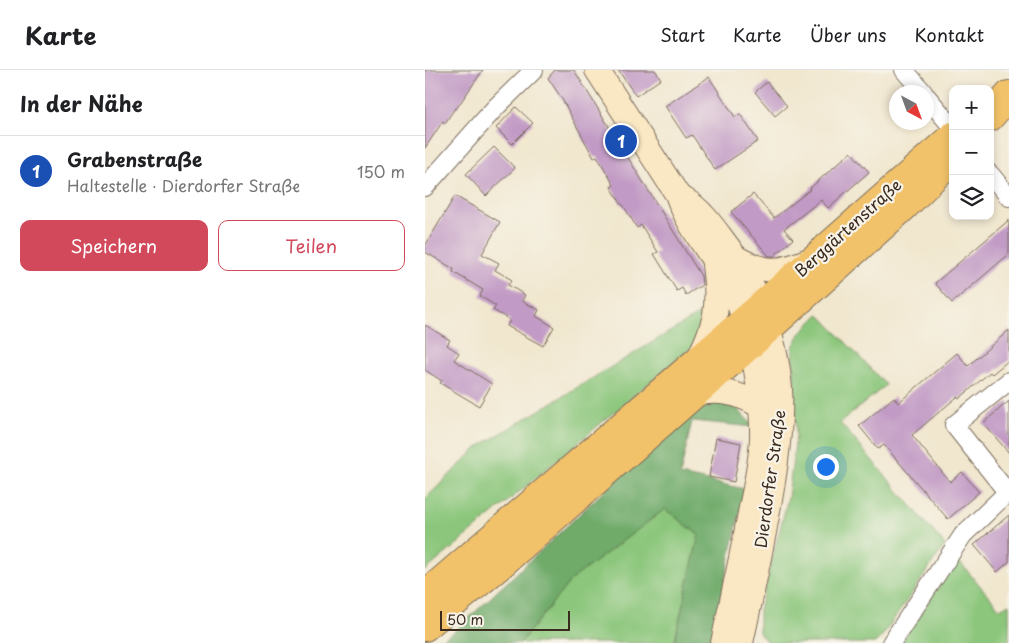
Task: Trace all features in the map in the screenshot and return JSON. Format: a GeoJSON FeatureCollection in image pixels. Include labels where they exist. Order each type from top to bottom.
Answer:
{"type":"FeatureCollection","features":[{"type":"Feature","properties":{"kind":"main road","name":"Dierdorfer Straße"},"geometry":{"type":"LineString","coordinates":[[597,70],[677,194],[686,216],[756,325],[779,380],[780,420],[769,502],[741,643]]}},
{"type":"Feature","properties":{"kind":"main road"},"geometry":{"type":"LineString","coordinates":[[994,105],[1009,95]]}},
{"type":"Feature","properties":{"kind":"main road"},"geometry":{"type":"LineString","coordinates":[[994,112],[1009,95]]}},
{"type":"Feature","properties":{"kind":"main road","name":"Berggärtenstraße"},"geometry":{"type":"LineString","coordinates":[[756,325],[815,258],[949,140]]}},
{"type":"Feature","properties":{"kind":"main road","name":"Berggärtenstraße"},"geometry":{"type":"LineString","coordinates":[[756,325],[906,205],[949,162]]}},
{"type":"Feature","properties":{"kind":"main road","name":"Dierdorfer Straße"},"geometry":{"type":"LineString","coordinates":[[677,194],[705,217],[745,273],[756,325],[761,442],[756,482],[723,643]]}},
{"type":"Feature","properties":{"kind":"main road"},"geometry":{"type":"LineString","coordinates":[[697,362],[711,331],[716,313],[717,291],[712,256]]}},
{"type":"Feature","properties":{"kind":"main road"},"geometry":{"type":"LineString","coordinates":[[735,257],[747,264],[768,270],[783,270],[815,258]]}},
{"type":"Feature","properties":{"kind":"main road"},"geometry":{"type":"LineString","coordinates":[[425,595],[697,362],[756,325]]}},
{"type":"Feature","properties":{"kind":"main road"},"geometry":{"type":"LineString","coordinates":[[425,627],[539,531],[693,394],[756,325]]}},
{"type":"Feature","properties":{"kind":"main road"},"geometry":{"type":"LineString","coordinates":[[693,394],[717,391],[735,393],[760,406]]}},
{"type":"Feature","properties":{"kind":"street"},"geometry":{"type":"LineString","coordinates":[[425,187],[495,108],[533,70]]}},
{"type":"Feature","properties":{"kind":"street"},"geometry":{"type":"LineString","coordinates":[[904,70],[917,85]]}},
{"type":"Feature","properties":{"kind":"street"},"geometry":{"type":"LineString","coordinates":[[934,105],[949,123]]}},
{"type":"Feature","properties":{"kind":"street"},"geometry":{"type":"LineString","coordinates":[[991,175],[1009,197]]}},
{"type":"Feature","properties":{"kind":"street"},"geometry":{"type":"LineString","coordinates":[[891,643],[963,535],[1008,491],[954,424],[1009,381]]}},
{"type":"Feature","properties":{"kind":"green space"},"geometry":{"type":"Polygon","coordinates":[[[706,310],[694,345],[425,571],[425,499],[478,447],[706,310]]]}},
{"type":"Feature","properties":{"kind":"green space"},"geometry":{"type":"Polygon","coordinates":[[[819,314],[886,385],[840,423],[945,545],[883,635],[875,643],[768,643],[759,633],[759,610],[788,498],[796,436],[793,347],[800,334],[819,314]]]}},
{"type":"Feature","properties":{"kind":"green space"},"geometry":{"type":"Polygon","coordinates":[[[702,399],[735,406],[754,427],[692,421],[680,475],[745,489],[711,643],[674,643],[699,535],[665,509],[571,580],[520,643],[437,643],[456,630],[702,399]]]}},
{"type":"Feature","properties":{"kind":"green space"},"geometry":{"type":"Polygon","coordinates":[[[665,509],[699,535],[674,643],[520,643],[571,580],[665,509]]]}},
{"type":"Feature","properties":{"kind":"green space"},"geometry":{"type":"Polygon","coordinates":[[[957,559],[1000,609],[1009,604],[1009,643],[901,643],[957,559]]]}},
{"type":"Feature","properties":{"kind":"building"},"geometry":{"type":"Polygon","coordinates":[[[425,70],[483,70],[445,123],[443,121],[425,148],[425,70]]]}},
{"type":"Feature","properties":{"kind":"building"},"geometry":{"type":"Polygon","coordinates":[[[555,70],[574,70],[701,276],[702,285],[686,295],[682,288],[677,291],[654,254],[658,252],[641,225],[637,228],[622,205],[611,187],[614,185],[597,156],[594,158],[562,99],[548,78],[555,70]]]}},
{"type":"Feature","properties":{"kind":"building"},"geometry":{"type":"Polygon","coordinates":[[[618,70],[655,70],[661,79],[636,96],[618,70]]]}},
{"type":"Feature","properties":{"kind":"building"},"geometry":{"type":"Polygon","coordinates":[[[709,77],[735,117],[740,114],[758,141],[715,170],[692,135],[686,138],[665,106],[709,77]]]}},
{"type":"Feature","properties":{"kind":"building"},"geometry":{"type":"Polygon","coordinates":[[[767,82],[787,106],[775,116],[755,92],[767,82]]]}},
{"type":"Feature","properties":{"kind":"building"},"geometry":{"type":"Polygon","coordinates":[[[516,107],[533,123],[512,144],[496,128],[516,107]]]}},
{"type":"Feature","properties":{"kind":"building"},"geometry":{"type":"Polygon","coordinates":[[[494,147],[515,168],[486,196],[466,174],[494,147]]]}},
{"type":"Feature","properties":{"kind":"building"},"geometry":{"type":"Polygon","coordinates":[[[851,152],[869,172],[828,208],[821,200],[784,229],[793,239],[774,256],[769,256],[731,212],[753,194],[774,218],[811,189],[851,152]]]}},
{"type":"Feature","properties":{"kind":"building"},"geometry":{"type":"Polygon","coordinates":[[[455,196],[500,222],[482,254],[499,263],[495,270],[512,280],[508,285],[525,295],[522,301],[539,310],[536,316],[554,327],[543,346],[507,326],[510,320],[493,310],[496,306],[480,296],[483,290],[453,272],[454,269],[425,252],[425,246],[455,196]]]}},
{"type":"Feature","properties":{"kind":"building"},"geometry":{"type":"Polygon","coordinates":[[[1009,220],[1009,254],[952,303],[935,283],[1009,220]]]}},
{"type":"Feature","properties":{"kind":"building"},"geometry":{"type":"Polygon","coordinates":[[[425,325],[450,340],[447,345],[459,353],[454,360],[492,384],[479,406],[440,383],[442,381],[425,370],[425,325]]]}},
{"type":"Feature","properties":{"kind":"building"},"geometry":{"type":"Polygon","coordinates":[[[1009,330],[1009,360],[992,374],[990,372],[959,399],[957,397],[912,435],[950,482],[962,472],[979,492],[948,519],[884,445],[878,449],[859,426],[894,397],[898,403],[957,353],[968,366],[1009,330]]]}},
{"type":"Feature","properties":{"kind":"building"},"geometry":{"type":"Polygon","coordinates":[[[1009,401],[1009,453],[983,423],[1009,401]]]}},
{"type":"Feature","properties":{"kind":"building"},"geometry":{"type":"Polygon","coordinates":[[[716,438],[741,443],[734,482],[709,477],[716,438]]]}},
{"type":"Feature","properties":{"kind":"building"},"geometry":{"type":"Polygon","coordinates":[[[1009,515],[1009,562],[997,572],[974,545],[1009,515]]]}},
{"type":"Feature","properties":{"kind":"place","name":"Grabenstraße"},"geometry":{"type":"Point","coordinates":[621,141]}}]}
